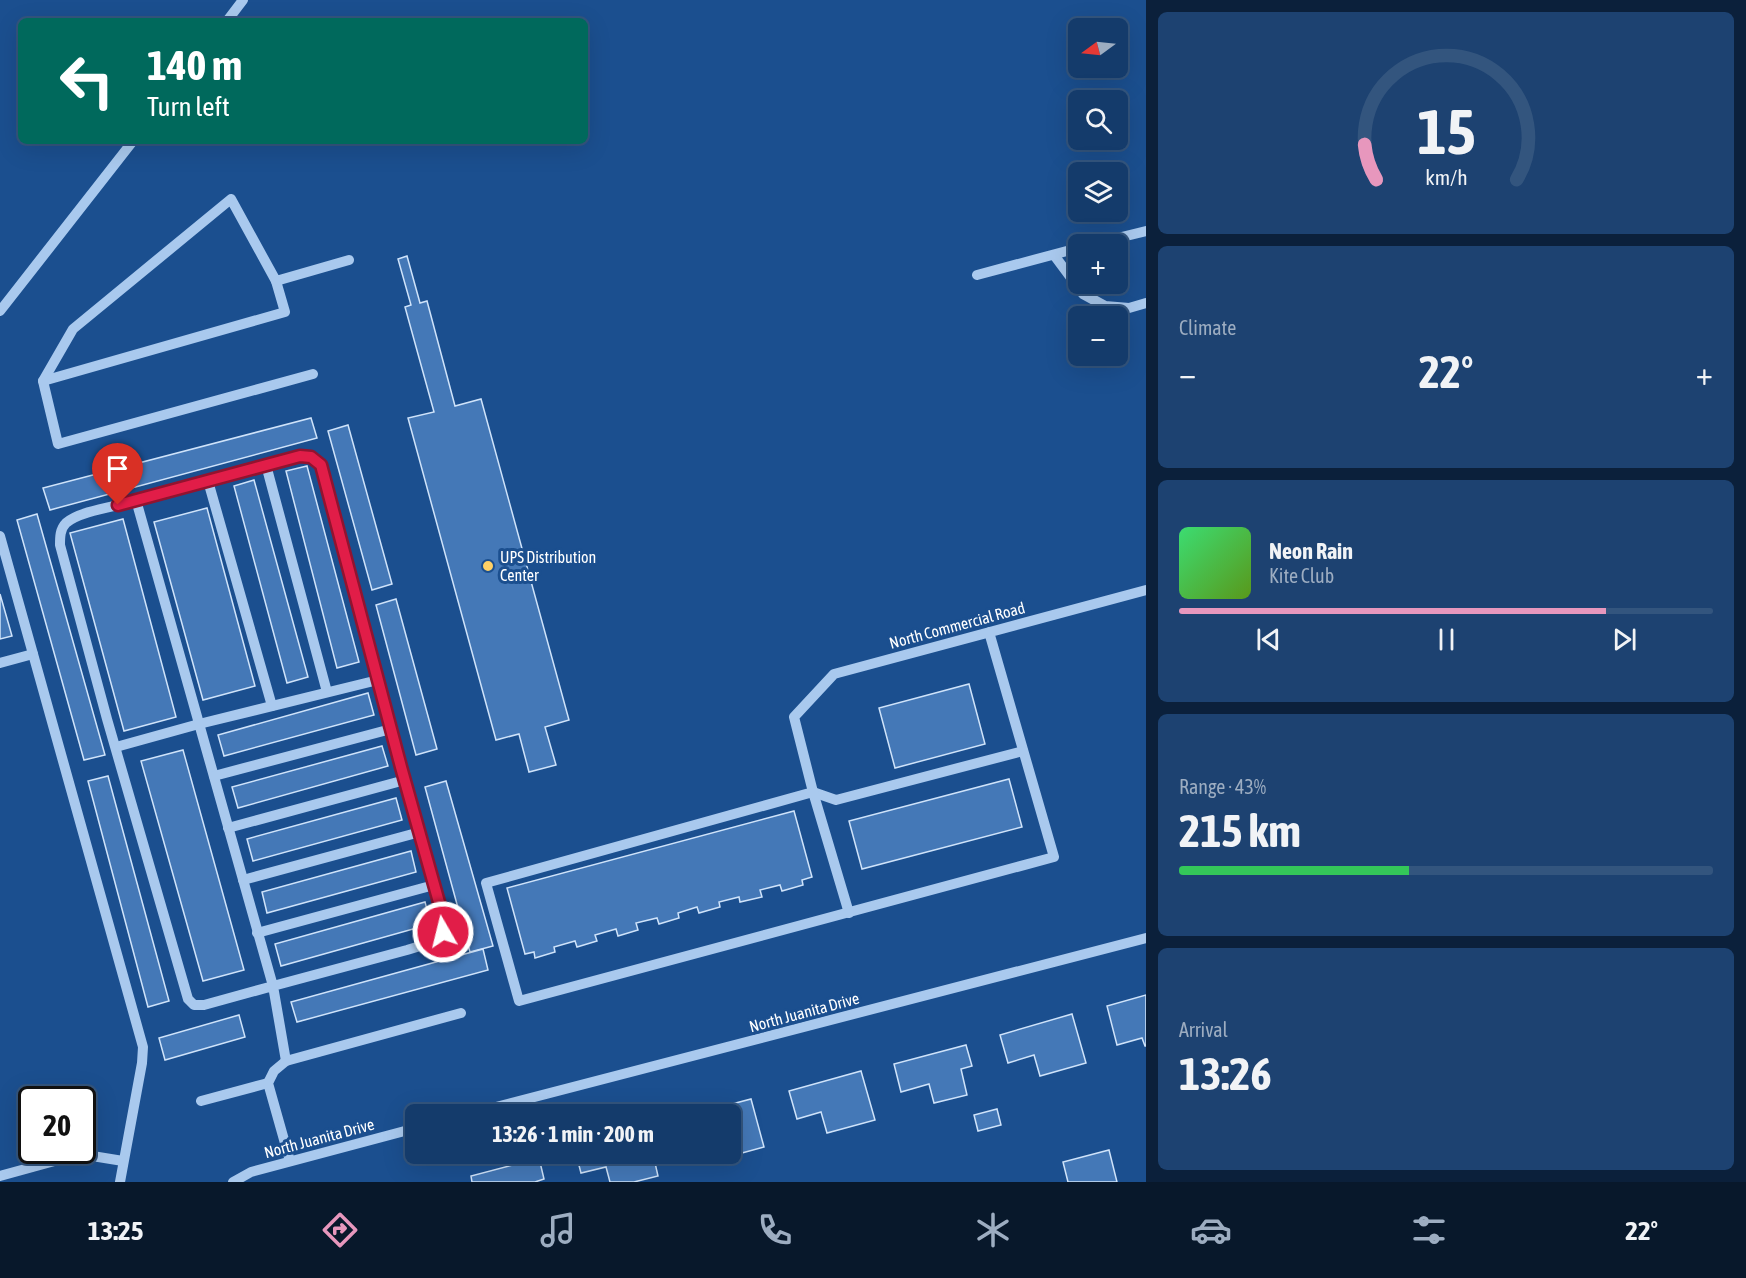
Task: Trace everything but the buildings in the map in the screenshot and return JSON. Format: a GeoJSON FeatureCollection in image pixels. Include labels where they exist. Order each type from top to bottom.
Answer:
{"type":"FeatureCollection","features":[{"type":"Feature","properties":{"kind":"street"},"geometry":{"type":"LineString","coordinates":[[229,18],[243,0]]}},
{"type":"Feature","properties":{"kind":"street"},"geometry":{"type":"LineString","coordinates":[[0,310],[131,144]]}},
{"type":"Feature","properties":{"kind":"street"},"geometry":{"type":"LineString","coordinates":[[43,381],[285,312],[276,280],[231,199],[73,329],[43,381],[58,444],[313,374]]}},
{"type":"Feature","properties":{"kind":"street"},"geometry":{"type":"LineString","coordinates":[[1128,235],[1146,231]]}},
{"type":"Feature","properties":{"kind":"street"},"geometry":{"type":"LineString","coordinates":[[977,275],[1068,251]]}},
{"type":"Feature","properties":{"kind":"street"},"geometry":{"type":"LineString","coordinates":[[1054,255],[1083,294],[1105,306],[1129,308],[1146,303]]}},
{"type":"Feature","properties":{"kind":"street"},"geometry":{"type":"LineString","coordinates":[[276,280],[350,260]]}},
{"type":"Feature","properties":{"kind":"street"},"geometry":{"type":"LineString","coordinates":[[300,456],[311,457],[321,465],[444,920],[443,932],[433,942],[204,1005],[194,1005],[188,999],[116,747],[60,544],[60,533],[66,523],[81,515],[208,480],[300,456]]}},
{"type":"Feature","properties":{"kind":"street"},"geometry":{"type":"LineString","coordinates":[[266,465],[327,692]]}},
{"type":"Feature","properties":{"kind":"street"},"geometry":{"type":"LineString","coordinates":[[208,480],[272,706]]}},
{"type":"Feature","properties":{"kind":"street"},"geometry":{"type":"LineString","coordinates":[[136,500],[273,986],[286,1061]]}},
{"type":"Feature","properties":{"kind":"street"},"geometry":{"type":"LineString","coordinates":[[0,536],[143,1047],[120,1182]]}},
{"type":"Feature","properties":{"kind":"street","name":"North Commercial Road"},"geometry":{"type":"LineString","coordinates":[[813,792],[794,717],[834,674],[1146,590]]}},
{"type":"Feature","properties":{"kind":"street"},"geometry":{"type":"LineString","coordinates":[[989,632],[1054,857],[519,1001],[486,883],[813,792],[836,800],[1023,751]]}},
{"type":"Feature","properties":{"kind":"street"},"geometry":{"type":"LineString","coordinates":[[0,663],[33,654]]}},
{"type":"Feature","properties":{"kind":"street"},"geometry":{"type":"LineString","coordinates":[[116,747],[378,680]]}},
{"type":"Feature","properties":{"kind":"street"},"geometry":{"type":"LineString","coordinates":[[214,776],[391,729]]}},
{"type":"Feature","properties":{"kind":"street"},"geometry":{"type":"LineString","coordinates":[[228,828],[405,780]]}},
{"type":"Feature","properties":{"kind":"street"},"geometry":{"type":"LineString","coordinates":[[813,792],[849,913]]}},
{"type":"Feature","properties":{"kind":"street"},"geometry":{"type":"LineString","coordinates":[[243,880],[420,832]]}},
{"type":"Feature","properties":{"kind":"street"},"geometry":{"type":"LineString","coordinates":[[257,933],[434,885]]}},
{"type":"Feature","properties":{"kind":"street","name":"North Juanita Drive"},"geometry":{"type":"LineString","coordinates":[[507,1104],[1146,938]]}},
{"type":"Feature","properties":{"kind":"street"},"geometry":{"type":"LineString","coordinates":[[290,1161],[268,1083],[274,1071],[286,1061],[461,1013]]}},
{"type":"Feature","properties":{"kind":"street"},"geometry":{"type":"LineString","coordinates":[[201,1101],[268,1083]]}},
{"type":"Feature","properties":{"kind":"street","name":"North Juanita Drive"},"geometry":{"type":"LineString","coordinates":[[233,1182],[251,1172],[405,1131]]}},
{"type":"Feature","properties":{"kind":"street"},"geometry":{"type":"LineString","coordinates":[[0,1176],[80,1154],[123,1161]]}},
{"type":"Feature","properties":{"kind":"place","name":"UPS Distribution Center"},"geometry":{"type":"Point","coordinates":[488,566]}},
{"type":"Feature","properties":{"kind":"route"},"geometry":{"type":"LineString","coordinates":[[118,505],[300,456],[311,457],[321,465],[444,920],[443,932]]}}]}
